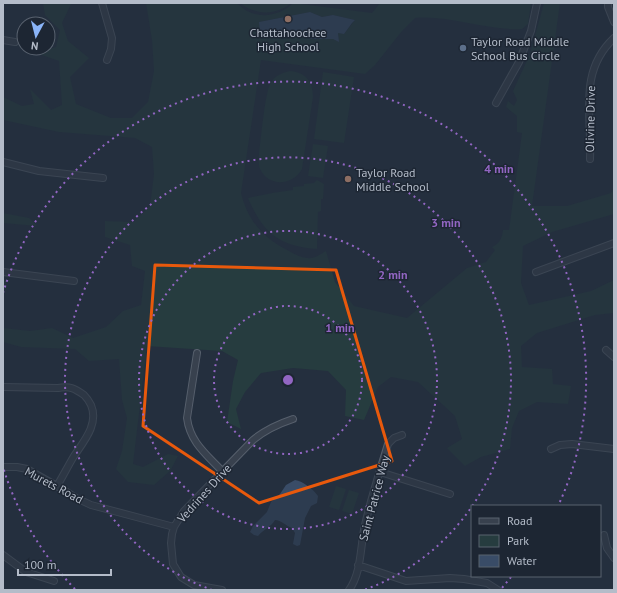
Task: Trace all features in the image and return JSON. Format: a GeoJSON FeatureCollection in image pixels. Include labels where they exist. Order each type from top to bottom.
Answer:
{"type":"FeatureCollection","features":[{"type":"Feature","properties":{"kind":"street"},"geometry":{"type":"LineString","coordinates":[[102,3],[112,38],[111,49],[107,60]]}},
{"type":"Feature","properties":{"kind":"street"},"geometry":{"type":"LineString","coordinates":[[496,103],[519,62],[531,31],[537,3]]}},
{"type":"Feature","properties":{"kind":"street"},"geometry":{"type":"LineString","coordinates":[[608,3],[608,7],[614,22]]}},
{"type":"Feature","properties":{"kind":"street","name":"Olivine Drive"},"geometry":{"type":"LineString","coordinates":[[590,159],[589,89],[592,73],[596,60],[604,48],[614,38]]}},
{"type":"Feature","properties":{"kind":"street"},"geometry":{"type":"LineString","coordinates":[[3,40],[15,42]]}},
{"type":"Feature","properties":{"kind":"street"},"geometry":{"type":"LineString","coordinates":[[3,162],[39,171],[102,178]]}},
{"type":"Feature","properties":{"kind":"street"},"geometry":{"type":"LineString","coordinates":[[536,272],[614,243]]}},
{"type":"Feature","properties":{"kind":"street"},"geometry":{"type":"LineString","coordinates":[[3,272],[74,281]]}},
{"type":"Feature","properties":{"kind":"street"},"geometry":{"type":"LineString","coordinates":[[606,350],[614,357]]}},
{"type":"Feature","properties":{"kind":"street"},"geometry":{"type":"LineString","coordinates":[[197,353],[188,427],[196,444],[222,471]]}},
{"type":"Feature","properties":{"kind":"street"},"geometry":{"type":"LineString","coordinates":[[3,387],[58,388],[67,386],[75,388],[86,397],[90,403],[94,413],[93,424],[87,437],[57,486]]}},
{"type":"Feature","properties":{"kind":"street","name":"Vedrines Drive"},"geometry":{"type":"LineString","coordinates":[[222,590],[194,585],[181,577],[176,571],[173,564],[171,543],[174,527],[184,511],[260,434],[293,419]]}},
{"type":"Feature","properties":{"kind":"street","name":"Saint Patrice Way"},"geometry":{"type":"LineString","coordinates":[[349,590],[356,575],[364,526],[388,444],[394,438],[402,435]]}},
{"type":"Feature","properties":{"kind":"street"},"geometry":{"type":"LineString","coordinates":[[551,449],[560,445],[572,444],[614,449]]}},
{"type":"Feature","properties":{"kind":"street","name":"Murets Road"},"geometry":{"type":"LineString","coordinates":[[3,467],[18,467],[27,469],[76,498],[92,505],[174,527]]}},
{"type":"Feature","properties":{"kind":"street"},"geometry":{"type":"LineString","coordinates":[[380,472],[450,494]]}},
{"type":"Feature","properties":{"kind":"street"},"geometry":{"type":"LineString","coordinates":[[604,535],[607,548],[614,558]]}},
{"type":"Feature","properties":{"kind":"street"},"geometry":{"type":"LineString","coordinates":[[3,554],[26,572],[54,581]]}},
{"type":"Feature","properties":{"kind":"street"},"geometry":{"type":"LineString","coordinates":[[358,564],[406,581],[450,578],[464,579],[487,583],[498,590]]}},
{"type":"Feature","properties":{"kind":"highlighted area"},"geometry":{"type":"Polygon","coordinates":[[[155,265],[336,270],[392,461],[259,503],[143,426],[155,265]]]}},
{"type":"Feature","properties":{"kind":"green space"},"geometry":{"type":"Polygon","coordinates":[[[43,3],[71,4],[62,23],[68,41],[89,58],[70,77],[76,104],[111,118],[132,118],[148,102],[154,71],[152,40],[146,3],[236,3],[253,13],[265,15],[277,13],[293,3],[372,13],[380,3],[531,3],[528,24],[522,29],[495,28],[441,19],[415,18],[402,31],[375,65],[365,74],[261,60],[241,193],[252,220],[264,234],[280,246],[297,255],[312,258],[326,251],[335,282],[354,306],[407,318],[467,268],[486,262],[495,250],[492,247],[500,241],[503,230],[509,230],[522,133],[517,132],[517,116],[506,107],[508,101],[514,106],[517,100],[513,91],[530,54],[544,3],[560,3],[532,206],[567,206],[611,193],[614,188],[614,214],[552,232],[523,246],[521,283],[529,305],[591,291],[614,280],[614,313],[595,315],[537,333],[521,346],[522,367],[552,369],[553,384],[571,386],[568,404],[537,402],[519,411],[512,428],[510,449],[481,457],[465,466],[447,448],[462,439],[455,416],[418,382],[391,377],[378,387],[364,420],[345,416],[346,390],[328,371],[293,368],[261,373],[245,392],[236,409],[241,429],[227,422],[233,381],[238,360],[222,351],[147,346],[133,464],[143,467],[168,454],[178,456],[170,471],[154,485],[128,482],[116,469],[122,451],[127,418],[122,400],[119,359],[89,361],[75,349],[21,347],[3,342],[3,328],[30,331],[52,328],[73,338],[106,327],[123,311],[141,305],[145,271],[132,266],[130,245],[105,237],[105,221],[134,222],[150,206],[154,174],[152,147],[135,138],[59,132],[3,120],[3,97],[22,106],[34,104],[30,89],[51,110],[62,105],[59,61],[45,56],[56,56],[56,47],[60,30],[56,26],[56,16],[46,16],[43,3]],[[310,12],[259,22],[261,32],[285,32],[311,39],[333,39],[339,42],[338,33],[344,34],[355,20],[333,15],[322,17],[310,12]]]}},
{"type":"Feature","properties":{"kind":"green space"},"geometry":{"type":"Polygon","coordinates":[[[240,3],[291,3],[272,12],[259,12],[240,3]]]}},
{"type":"Feature","properties":{"kind":"green space"},"geometry":{"type":"Polygon","coordinates":[[[290,71],[300,73],[307,78],[312,86],[313,97],[302,169],[293,179],[281,182],[269,179],[264,175],[259,167],[259,153],[265,105],[269,87],[271,82],[277,76],[290,71]]]}},
{"type":"Feature","properties":{"kind":"green space"},"geometry":{"type":"Polygon","coordinates":[[[323,72],[354,77],[344,143],[314,139],[323,72]]]}},
{"type":"Feature","properties":{"kind":"green space"},"geometry":{"type":"Polygon","coordinates":[[[313,144],[328,146],[323,178],[308,176],[313,144]]]}},
{"type":"Feature","properties":{"kind":"green space"},"geometry":{"type":"Polygon","coordinates":[[[317,180],[324,184],[323,199],[321,199],[321,211],[318,212],[317,249],[292,245],[274,236],[266,229],[248,198],[293,190],[293,187],[304,186],[304,184],[314,183],[317,180]]]}},
{"type":"Feature","properties":{"kind":"green space"},"geometry":{"type":"Polygon","coordinates":[[[3,213],[29,218],[37,226],[3,223],[3,213]]]}},
{"type":"Feature","properties":{"kind":"green space"},"geometry":{"type":"Polygon","coordinates":[[[336,486],[346,489],[339,510],[329,507],[336,486]]]}},
{"type":"Feature","properties":{"kind":"green space"},"geometry":{"type":"Polygon","coordinates":[[[349,490],[359,493],[352,514],[342,511],[349,490]]]}},
{"type":"Feature","properties":{"kind":"water"},"geometry":{"type":"Polygon","coordinates":[[[310,12],[322,17],[333,15],[355,20],[344,34],[338,33],[339,42],[333,39],[311,39],[285,32],[260,32],[259,22],[310,12]]]}},
{"type":"Feature","properties":{"kind":"water"},"geometry":{"type":"Polygon","coordinates":[[[295,480],[308,486],[318,496],[317,503],[311,506],[305,518],[300,545],[297,546],[293,544],[295,533],[292,528],[277,520],[275,520],[258,536],[250,532],[253,526],[267,512],[271,502],[280,494],[286,485],[295,480]]]}},
{"type":"Feature","properties":{"kind":"place","name":"Chattahoochee High School"},"geometry":{"type":"Point","coordinates":[288,19]}},
{"type":"Feature","properties":{"kind":"place","name":"Taylor Road Middle School Bus Circle"},"geometry":{"type":"Point","coordinates":[463,48]}},
{"type":"Feature","properties":{"kind":"place","name":"Taylor Road Middle School"},"geometry":{"type":"Point","coordinates":[348,179]}}]}
